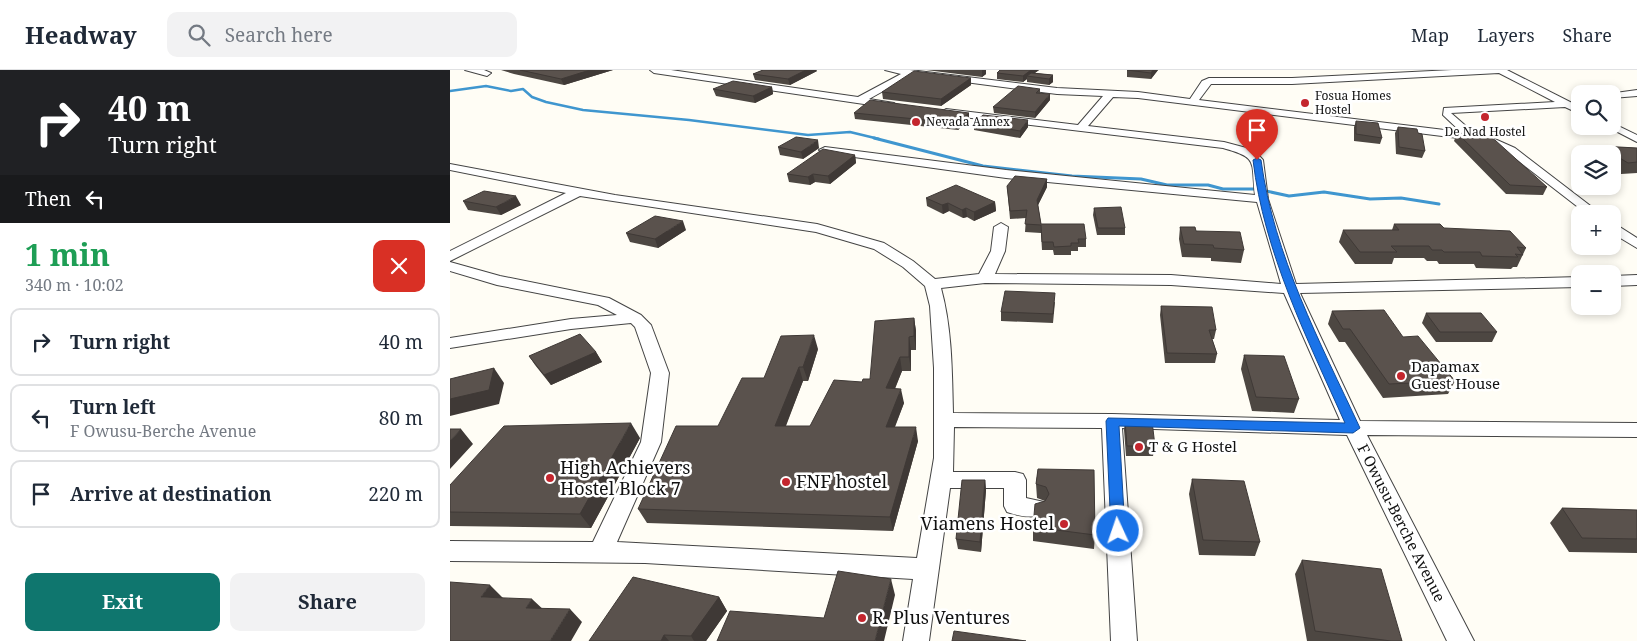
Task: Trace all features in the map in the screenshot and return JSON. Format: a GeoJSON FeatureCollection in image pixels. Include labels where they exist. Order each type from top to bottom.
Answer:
{"type":"FeatureCollection","features":[{"type":"Feature","properties":{"kind":"street"},"geometry":{"type":"LineString","coordinates":[[469,70],[487,74]]}},
{"type":"Feature","properties":{"kind":"street"},"geometry":{"type":"LineString","coordinates":[[654,70],[898,106]]}},
{"type":"Feature","properties":{"kind":"street"},"geometry":{"type":"LineString","coordinates":[[889,70],[1057,92],[1111,93],[1484,138],[1505,146],[1583,205]]}},
{"type":"Feature","properties":{"kind":"street"},"geometry":{"type":"LineString","coordinates":[[1193,102],[1205,83],[1209,81],[1292,81],[1500,70],[1554,97],[1570,100]]}},
{"type":"Feature","properties":{"kind":"street"},"geometry":{"type":"LineString","coordinates":[[860,100],[910,73]]}},
{"type":"Feature","properties":{"kind":"street"},"geometry":{"type":"LineString","coordinates":[[1068,82],[1098,87],[1102,89],[1101,93]]}},
{"type":"Feature","properties":{"kind":"street"},"geometry":{"type":"LineString","coordinates":[[935,111],[1080,129],[1111,93]]}},
{"type":"Feature","properties":{"kind":"street"},"geometry":{"type":"LineString","coordinates":[[1621,94],[1637,93]]}},
{"type":"Feature","properties":{"kind":"street"},"geometry":{"type":"LineString","coordinates":[[1471,136],[1446,112],[1447,110],[1570,100]]}},
{"type":"Feature","properties":{"kind":"street","name":"F Owusu-Berche Avenue"},"geometry":{"type":"LineString","coordinates":[[1080,129],[1224,145],[1250,152],[1257,160],[1262,199],[1290,288],[1353,428],[1465,641]]}},
{"type":"Feature","properties":{"kind":"street"},"geometry":{"type":"LineString","coordinates":[[1621,131],[1637,139]]}},
{"type":"Feature","properties":{"kind":"street"},"geometry":{"type":"LineString","coordinates":[[825,150],[1006,174],[1262,199]]}},
{"type":"Feature","properties":{"kind":"street"},"geometry":{"type":"LineString","coordinates":[[450,167],[578,192],[817,228],[850,236],[879,246],[908,264],[932,284],[938,306],[941,332],[945,420],[940,480],[916,641]]}},
{"type":"Feature","properties":{"kind":"street"},"geometry":{"type":"LineString","coordinates":[[450,257],[578,192]]}},
{"type":"Feature","properties":{"kind":"street"},"geometry":{"type":"LineString","coordinates":[[985,278],[998,251],[1001,227]]}},
{"type":"Feature","properties":{"kind":"street"},"geometry":{"type":"LineString","coordinates":[[1621,232],[1637,244]]}},
{"type":"Feature","properties":{"kind":"street"},"geometry":{"type":"LineString","coordinates":[[450,266],[497,280],[603,301],[635,318],[643,325],[660,373],[650,442],[620,512],[600,552]]}},
{"type":"Feature","properties":{"kind":"street"},"geometry":{"type":"LineString","coordinates":[[932,284],[985,278],[1171,280],[1290,288],[1571,282]]}},
{"type":"Feature","properties":{"kind":"street"},"geometry":{"type":"LineString","coordinates":[[1621,281],[1637,280]]}},
{"type":"Feature","properties":{"kind":"street"},"geometry":{"type":"LineString","coordinates":[[450,343],[570,324],[635,318]]}},
{"type":"Feature","properties":{"kind":"street"},"geometry":{"type":"LineString","coordinates":[[945,420],[1112,421],[1353,428],[1637,430]]}},
{"type":"Feature","properties":{"kind":"street"},"geometry":{"type":"LineString","coordinates":[[1112,421],[1124,641]]}},
{"type":"Feature","properties":{"kind":"street"},"geometry":{"type":"LineString","coordinates":[[940,480],[1015,480],[1015,506],[1036,508]]}},
{"type":"Feature","properties":{"kind":"street"},"geometry":{"type":"LineString","coordinates":[[450,551],[645,553],[926,569]]}},
{"type":"Feature","properties":{"kind":"building"},"geometry":{"type":"Polygon","coordinates":[[[520,70],[590,70],[561,79],[520,70]]]}},
{"type":"Feature","properties":{"kind":"building"},"geometry":{"type":"Polygon","coordinates":[[[763,70],[806,70],[788,79],[753,74],[763,70]]]}},
{"type":"Feature","properties":{"kind":"building"},"geometry":{"type":"Polygon","coordinates":[[[1000,70],[1031,70],[1023,76],[997,73],[1000,70]]]}},
{"type":"Feature","properties":{"kind":"building"},"geometry":{"type":"Polygon","coordinates":[[[1127,70],[1153,70],[1151,73],[1127,70]]]}},
{"type":"Feature","properties":{"kind":"building"},"geometry":{"type":"Polygon","coordinates":[[[914,71],[971,78],[941,99],[882,92],[914,71]]]}},
{"type":"Feature","properties":{"kind":"building"},"geometry":{"type":"Polygon","coordinates":[[[1031,73],[1053,75],[1049,79],[1027,76],[1031,73]]]}},
{"type":"Feature","properties":{"kind":"building"},"geometry":{"type":"Polygon","coordinates":[[[733,81],[772,87],[753,96],[713,89],[733,81]]]}},
{"type":"Feature","properties":{"kind":"building"},"geometry":{"type":"Polygon","coordinates":[[[1018,86],[1040,89],[1036,93],[1050,94],[1035,112],[993,107],[1018,86]]]}},
{"type":"Feature","properties":{"kind":"building"},"geometry":{"type":"Polygon","coordinates":[[[870,100],[969,113],[957,123],[854,113],[870,100]]]}},
{"type":"Feature","properties":{"kind":"building"},"geometry":{"type":"Polygon","coordinates":[[[983,115],[1028,120],[1020,131],[974,123],[983,115]]]}},
{"type":"Feature","properties":{"kind":"building"},"geometry":{"type":"Polygon","coordinates":[[[1356,121],[1378,123],[1382,138],[1356,134],[1356,121]]]}},
{"type":"Feature","properties":{"kind":"building"},"geometry":{"type":"Polygon","coordinates":[[[1398,127],[1417,129],[1418,133],[1422,134],[1425,151],[1399,147],[1398,127]]]}},
{"type":"Feature","properties":{"kind":"building"},"geometry":{"type":"Polygon","coordinates":[[[1457,133],[1485,135],[1495,140],[1547,187],[1510,185],[1457,133]]]}},
{"type":"Feature","properties":{"kind":"building"},"geometry":{"type":"Polygon","coordinates":[[[796,137],[818,140],[801,152],[778,147],[796,137]]]}},
{"type":"Feature","properties":{"kind":"building"},"geometry":{"type":"Polygon","coordinates":[[[1621,147],[1637,148],[1637,162],[1628,163],[1621,159],[1621,147]]]}},
{"type":"Feature","properties":{"kind":"building"},"geometry":{"type":"Polygon","coordinates":[[[823,149],[855,155],[828,176],[813,174],[808,177],[787,174],[823,149]]]}},
{"type":"Feature","properties":{"kind":"building"},"geometry":{"type":"Polygon","coordinates":[[[1015,176],[1047,179],[1037,200],[1041,224],[1084,224],[1086,239],[1078,239],[1079,243],[1071,243],[1071,246],[1054,247],[1053,242],[1042,242],[1041,225],[1025,224],[1027,210],[1010,211],[1007,186],[1015,176]]]}},
{"type":"Feature","properties":{"kind":"building"},"geometry":{"type":"Polygon","coordinates":[[[956,185],[995,202],[974,212],[966,208],[962,210],[948,203],[942,205],[926,198],[956,185]]]}},
{"type":"Feature","properties":{"kind":"building"},"geometry":{"type":"Polygon","coordinates":[[[484,191],[516,196],[496,207],[463,201],[484,191]]]}},
{"type":"Feature","properties":{"kind":"building"},"geometry":{"type":"Polygon","coordinates":[[[1121,207],[1125,228],[1098,228],[1094,208],[1121,207]]]}},
{"type":"Feature","properties":{"kind":"building"},"geometry":{"type":"Polygon","coordinates":[[[655,216],[683,221],[655,239],[626,233],[655,216]]]}},
{"type":"Feature","properties":{"kind":"building"},"geometry":{"type":"Polygon","coordinates":[[[1394,224],[1440,224],[1444,228],[1510,231],[1526,248],[1517,247],[1523,255],[1515,254],[1518,257],[1482,256],[1480,252],[1444,252],[1442,250],[1432,250],[1429,246],[1391,246],[1397,252],[1360,252],[1343,230],[1399,230],[1394,224]]]}},
{"type":"Feature","properties":{"kind":"building"},"geometry":{"type":"Polygon","coordinates":[[[1180,227],[1195,227],[1196,231],[1240,232],[1244,250],[1214,248],[1213,245],[1184,244],[1180,227]]]}},
{"type":"Feature","properties":{"kind":"building"},"geometry":{"type":"Polygon","coordinates":[[[1005,291],[1055,293],[1053,314],[1001,312],[1005,291]]]}},
{"type":"Feature","properties":{"kind":"building"},"geometry":{"type":"Polygon","coordinates":[[[1161,306],[1212,307],[1216,330],[1209,330],[1217,354],[1167,353],[1161,306]]]}},
{"type":"Feature","properties":{"kind":"building"},"geometry":{"type":"Polygon","coordinates":[[[1384,310],[1403,337],[1418,336],[1455,381],[1389,384],[1350,329],[1343,329],[1332,311],[1384,310]]]}},
{"type":"Feature","properties":{"kind":"building"},"geometry":{"type":"Polygon","coordinates":[[[1426,313],[1481,313],[1497,332],[1440,332],[1426,313]]]}},
{"type":"Feature","properties":{"kind":"building"},"geometry":{"type":"Polygon","coordinates":[[[914,318],[914,336],[909,337],[909,357],[900,357],[886,388],[901,389],[886,427],[916,427],[890,517],[638,509],[676,426],[718,426],[742,378],[764,378],[781,336],[814,335],[803,367],[799,367],[775,426],[810,426],[834,380],[862,382],[863,379],[870,379],[875,321],[914,318]]]}},
{"type":"Feature","properties":{"kind":"building"},"geometry":{"type":"Polygon","coordinates":[[[580,334],[596,352],[544,375],[529,356],[580,334]]]}},
{"type":"Feature","properties":{"kind":"building"},"geometry":{"type":"Polygon","coordinates":[[[1244,355],[1284,356],[1299,399],[1256,397],[1244,355]]]}},
{"type":"Feature","properties":{"kind":"building"},"geometry":{"type":"Polygon","coordinates":[[[494,368],[489,390],[450,399],[450,379],[494,368]]]}},
{"type":"Feature","properties":{"kind":"building"},"geometry":{"type":"Polygon","coordinates":[[[1125,420],[1152,421],[1155,446],[1127,446],[1125,420]]]}},
{"type":"Feature","properties":{"kind":"building","name":"High Achievers Hostel Block 7"},"geometry":{"type":"Polygon","coordinates":[[[631,423],[580,514],[450,512],[450,485],[504,426],[631,423]]]}},
{"type":"Feature","properties":{"kind":"building"},"geometry":{"type":"Polygon","coordinates":[[[450,429],[461,429],[450,441],[450,429]]]}},
{"type":"Feature","properties":{"kind":"building","name":"Viamens Hostel"},"geometry":{"type":"Polygon","coordinates":[[[1038,469],[1094,470],[1095,535],[1033,527],[1035,504],[1045,501],[1049,494],[1046,487],[1036,484],[1038,469]]]}},
{"type":"Feature","properties":{"kind":"building"},"geometry":{"type":"Polygon","coordinates":[[[1192,479],[1244,481],[1260,542],[1203,540],[1192,479]]]}},
{"type":"Feature","properties":{"kind":"building"},"geometry":{"type":"Polygon","coordinates":[[[962,480],[985,480],[980,542],[956,539],[962,480]]]}},
{"type":"Feature","properties":{"kind":"building"},"geometry":{"type":"Polygon","coordinates":[[[1562,508],[1637,510],[1637,539],[1582,538],[1562,508]]]}},
{"type":"Feature","properties":{"kind":"building"},"geometry":{"type":"Polygon","coordinates":[[[1302,560],[1381,569],[1402,641],[1315,631],[1302,560]]]}},
{"type":"Feature","properties":{"kind":"building"},"geometry":{"type":"Polygon","coordinates":[[[838,571],[891,579],[875,641],[717,641],[730,611],[824,618],[838,571]]]}},
{"type":"Feature","properties":{"kind":"building"},"geometry":{"type":"Polygon","coordinates":[[[633,577],[719,597],[691,636],[664,635],[661,641],[589,641],[633,577]]]}},
{"type":"Feature","properties":{"kind":"building"},"geometry":{"type":"Polygon","coordinates":[[[450,582],[490,585],[481,597],[532,599],[526,608],[570,609],[550,641],[450,641],[450,582]]]}},
{"type":"Feature","properties":{"kind":"building"},"geometry":{"type":"Polygon","coordinates":[[[954,631],[1026,641],[952,641],[954,631]]]}},
{"type":"Feature","properties":{"kind":"waterway"},"geometry":{"type":"LineString","coordinates":[[450,91],[486,86],[511,91],[523,89],[532,97],[546,102],[583,110],[689,120],[808,135],[850,132],[879,139]]}},
{"type":"Feature","properties":{"kind":"waterway"},"geometry":{"type":"LineString","coordinates":[[874,138],[983,166],[1072,176],[1141,179],[1167,185],[1208,185],[1223,189],[1256,189]]}},
{"type":"Feature","properties":{"kind":"waterway"},"geometry":{"type":"LineString","coordinates":[[1266,191],[1289,196],[1324,192],[1370,199],[1401,198],[1439,204]]}},
{"type":"Feature","properties":{"kind":"place","name":"Fosua Homes Hostel"},"geometry":{"type":"Point","coordinates":[1305,103]}},
{"type":"Feature","properties":{"kind":"place","name":"De Nad Hostel"},"geometry":{"type":"Point","coordinates":[1485,117]}},
{"type":"Feature","properties":{"kind":"place","name":"Nevada Annex"},"geometry":{"type":"Point","coordinates":[916,122]}},
{"type":"Feature","properties":{"kind":"place","name":"Dapamax Guest House"},"geometry":{"type":"Point","coordinates":[1401,376]}},
{"type":"Feature","properties":{"kind":"place","name":"T & G Hostel"},"geometry":{"type":"Point","coordinates":[1139,447]}},
{"type":"Feature","properties":{"kind":"place","name":"High Achievers Hostel Block 7"},"geometry":{"type":"Point","coordinates":[550,478]}},
{"type":"Feature","properties":{"kind":"place","name":"FNF hostel"},"geometry":{"type":"Point","coordinates":[786,482]}},
{"type":"Feature","properties":{"kind":"place","name":"Viamens Hostel"},"geometry":{"type":"Point","coordinates":[1064,524]}},
{"type":"Feature","properties":{"kind":"place","name":"R. Plus Ventures"},"geometry":{"type":"Point","coordinates":[862,618]}},
{"type":"Feature","properties":{"kind":"route"},"geometry":{"type":"LineString","coordinates":[[1118,531],[1112,421],[1353,428],[1290,288],[1262,199],[1257,160]]}}]}
